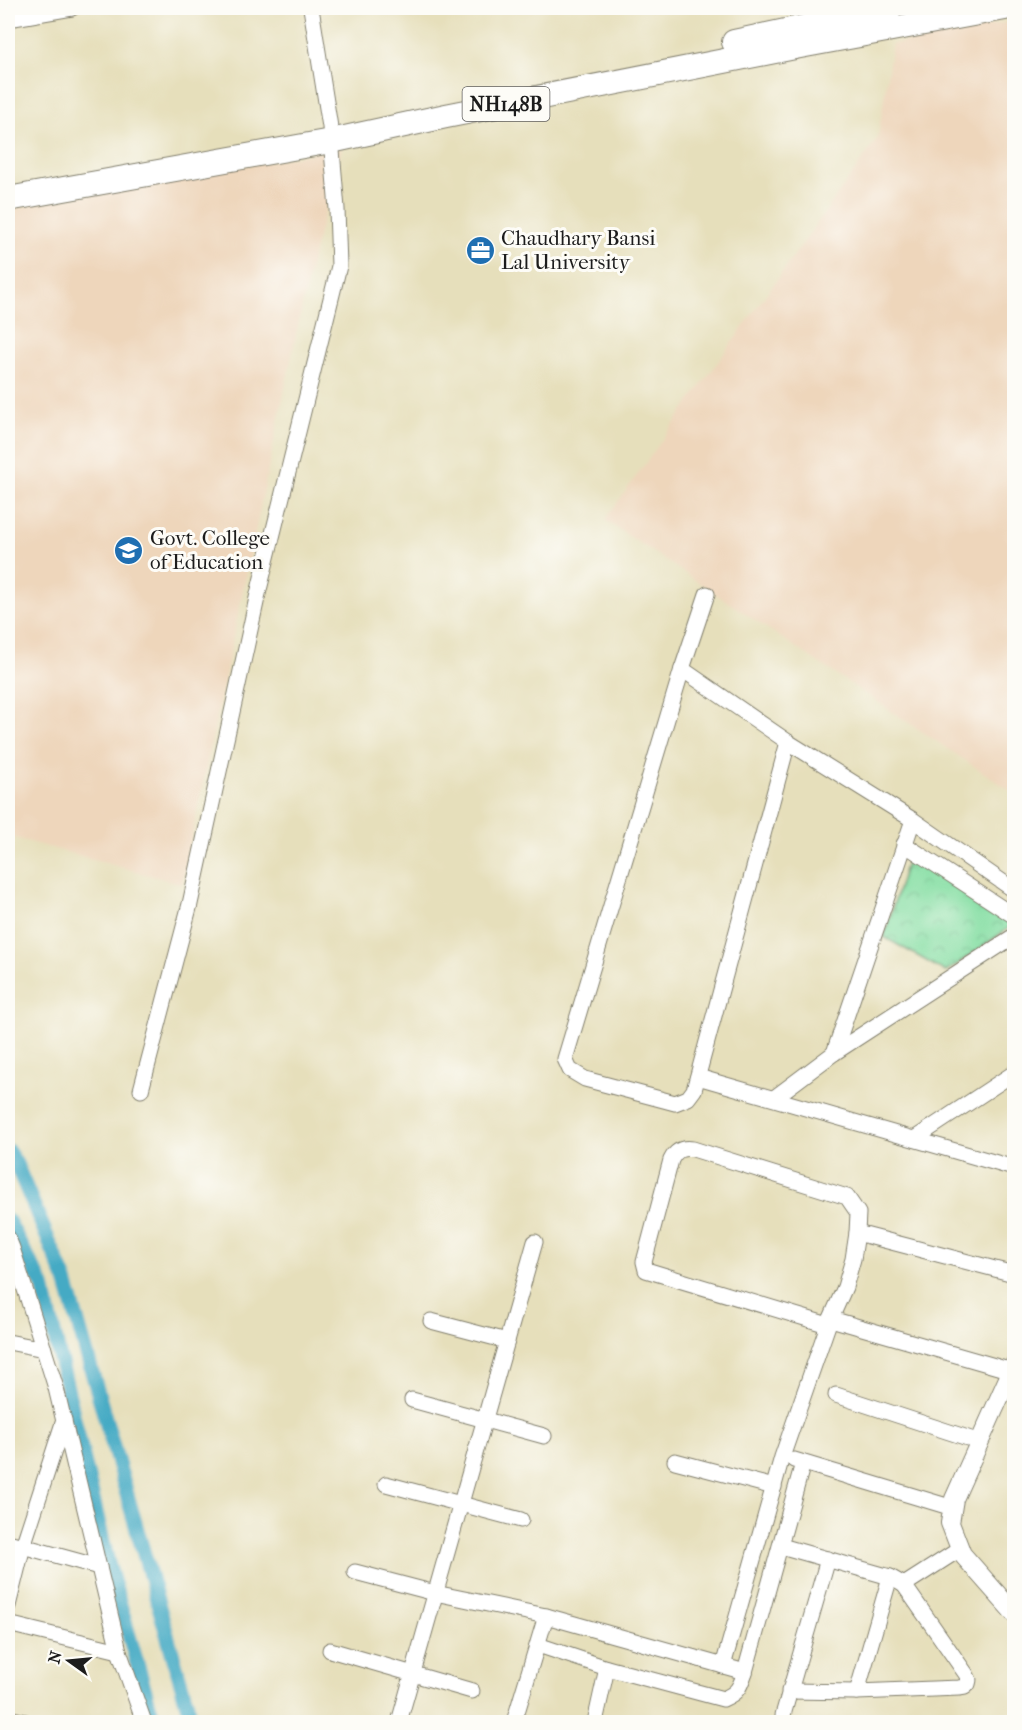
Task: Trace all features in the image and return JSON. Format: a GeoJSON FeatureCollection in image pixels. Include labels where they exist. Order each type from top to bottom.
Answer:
{"type":"FeatureCollection","features":[{"type":"Feature","properties":{"kind":"highway","name":"NH148B"},"geometry":{"type":"LineString","coordinates":[[838,23],[916,8]]}},
{"type":"Feature","properties":{"kind":"highway","name":"NH148B"},"geometry":{"type":"LineString","coordinates":[[8,185],[446,116],[808,27],[1005,8]]}},
{"type":"Feature","properties":{"kind":"highway","name":"NH148B"},"geometry":{"type":"LineString","coordinates":[[8,199],[331,134]]}},
{"type":"Feature","properties":{"kind":"street"},"geometry":{"type":"LineString","coordinates":[[8,19],[72,8]]}},
{"type":"Feature","properties":{"kind":"street"},"geometry":{"type":"LineString","coordinates":[[141,1090],[190,904],[256,598],[339,266],[338,209],[331,134],[311,8]]}},
{"type":"Feature","properties":{"kind":"street"},"geometry":{"type":"LineString","coordinates":[[707,594],[682,669],[565,1059],[570,1070],[585,1079],[675,1103],[688,1098],[698,1077],[788,742]]}},
{"type":"Feature","properties":{"kind":"street"},"geometry":{"type":"LineString","coordinates":[[682,669],[788,742],[913,820],[1014,890]]}},
{"type":"Feature","properties":{"kind":"street"},"geometry":{"type":"LineString","coordinates":[[834,1053],[913,820]]}},
{"type":"Feature","properties":{"kind":"street"},"geometry":{"type":"LineString","coordinates":[[904,844],[1014,916]]}},
{"type":"Feature","properties":{"kind":"street"},"geometry":{"type":"LineString","coordinates":[[774,1098],[834,1053],[1014,936]]}},
{"type":"Feature","properties":{"kind":"street"},"geometry":{"type":"LineString","coordinates":[[915,1139],[1014,1073]]}},
{"type":"Feature","properties":{"kind":"street"},"geometry":{"type":"LineString","coordinates":[[698,1077],[1014,1168]]}},
{"type":"Feature","properties":{"kind":"street"},"geometry":{"type":"LineString","coordinates":[[723,1666],[782,1457],[829,1322],[845,1287],[853,1259],[858,1213],[847,1197],[684,1148],[671,1160],[644,1262],[646,1270],[829,1322],[1013,1368],[954,1499],[950,1523],[962,1554],[1014,1613]]}},
{"type":"Feature","properties":{"kind":"street"},"geometry":{"type":"LineString","coordinates":[[857,1233],[1014,1274]]}},
{"type":"Feature","properties":{"kind":"street"},"geometry":{"type":"LineString","coordinates":[[8,1238],[64,1420],[119,1651],[144,1722]]}},
{"type":"Feature","properties":{"kind":"street"},"geometry":{"type":"LineString","coordinates":[[399,1722],[535,1242]]}},
{"type":"Feature","properties":{"kind":"street"},"geometry":{"type":"LineString","coordinates":[[431,1321],[507,1341]]}},
{"type":"Feature","properties":{"kind":"street"},"geometry":{"type":"LineString","coordinates":[[8,1342],[44,1349]]}},
{"type":"Feature","properties":{"kind":"street"},"geometry":{"type":"LineString","coordinates":[[836,1395],[980,1442]]}},
{"type":"Feature","properties":{"kind":"street"},"geometry":{"type":"LineString","coordinates":[[412,1400],[544,1436]]}},
{"type":"Feature","properties":{"kind":"street"},"geometry":{"type":"LineString","coordinates":[[8,1606],[23,1546],[64,1420]]}},
{"type":"Feature","properties":{"kind":"street"},"geometry":{"type":"LineString","coordinates":[[782,1457],[953,1508]]}},
{"type":"Feature","properties":{"kind":"street"},"geometry":{"type":"LineString","coordinates":[[675,1461],[774,1487]]}},
{"type":"Feature","properties":{"kind":"street"},"geometry":{"type":"LineString","coordinates":[[538,1645],[607,1668],[723,1699],[734,1694],[741,1685],[745,1672],[803,1463]]}},
{"type":"Feature","properties":{"kind":"street"},"geometry":{"type":"LineString","coordinates":[[386,1484],[520,1521]]}},
{"type":"Feature","properties":{"kind":"street"},"geometry":{"type":"LineString","coordinates":[[8,1542],[99,1567]]}},
{"type":"Feature","properties":{"kind":"street"},"geometry":{"type":"LineString","coordinates":[[781,1546],[897,1581],[969,1680],[965,1687],[959,1688],[857,1692],[789,1691]]}},
{"type":"Feature","properties":{"kind":"street"},"geometry":{"type":"LineString","coordinates":[[857,1692],[897,1581],[960,1550]]}},
{"type":"Feature","properties":{"kind":"street"},"geometry":{"type":"LineString","coordinates":[[783,1715],[828,1559]]}},
{"type":"Feature","properties":{"kind":"street"},"geometry":{"type":"LineString","coordinates":[[354,1572],[435,1593],[546,1616],[745,1672]]}},
{"type":"Feature","properties":{"kind":"street"},"geometry":{"type":"LineString","coordinates":[[514,1722],[546,1616]]}},
{"type":"Feature","properties":{"kind":"street"},"geometry":{"type":"LineString","coordinates":[[8,1624],[119,1651]]}},
{"type":"Feature","properties":{"kind":"street"},"geometry":{"type":"LineString","coordinates":[[330,1650],[472,1691]]}},
{"type":"Feature","properties":{"kind":"street"},"geometry":{"type":"LineString","coordinates":[[595,1722],[607,1668]]}},
{"type":"Feature","properties":{"kind":"street"},"geometry":{"type":"LineString","coordinates":[[8,1718],[26,1722]]}},
{"type":"Feature","properties":{"kind":"shaded area"},"geometry":{"type":"Polygon","coordinates":[[[1014,21],[1014,793],[605,520],[878,138],[892,44],[1014,21]]]}},
{"type":"Feature","properties":{"kind":"shaded area","name":"Govt. College of Education"},"geometry":{"type":"Polygon","coordinates":[[[342,148],[311,263],[182,884],[8,836],[8,209],[342,148]]]}},
{"type":"Feature","properties":{"kind":"green space"},"geometry":{"type":"Polygon","coordinates":[[[908,856],[1014,924],[946,972],[884,937],[908,856]]]}},
{"type":"Feature","properties":{"kind":"waterway"},"geometry":{"type":"LineString","coordinates":[[8,1151],[16,1164],[66,1281],[192,1722]]}},
{"type":"Feature","properties":{"kind":"waterway"},"geometry":{"type":"LineString","coordinates":[[8,1221],[43,1286],[108,1563],[154,1722]]}},
{"type":"Feature","properties":{"kind":"place","name":"Chaudhary Bansi Lal University"},"geometry":{"type":"Point","coordinates":[480,250]}},
{"type":"Feature","properties":{"kind":"place","name":"Govt. College of Education"},"geometry":{"type":"Point","coordinates":[129,550]}}]}
